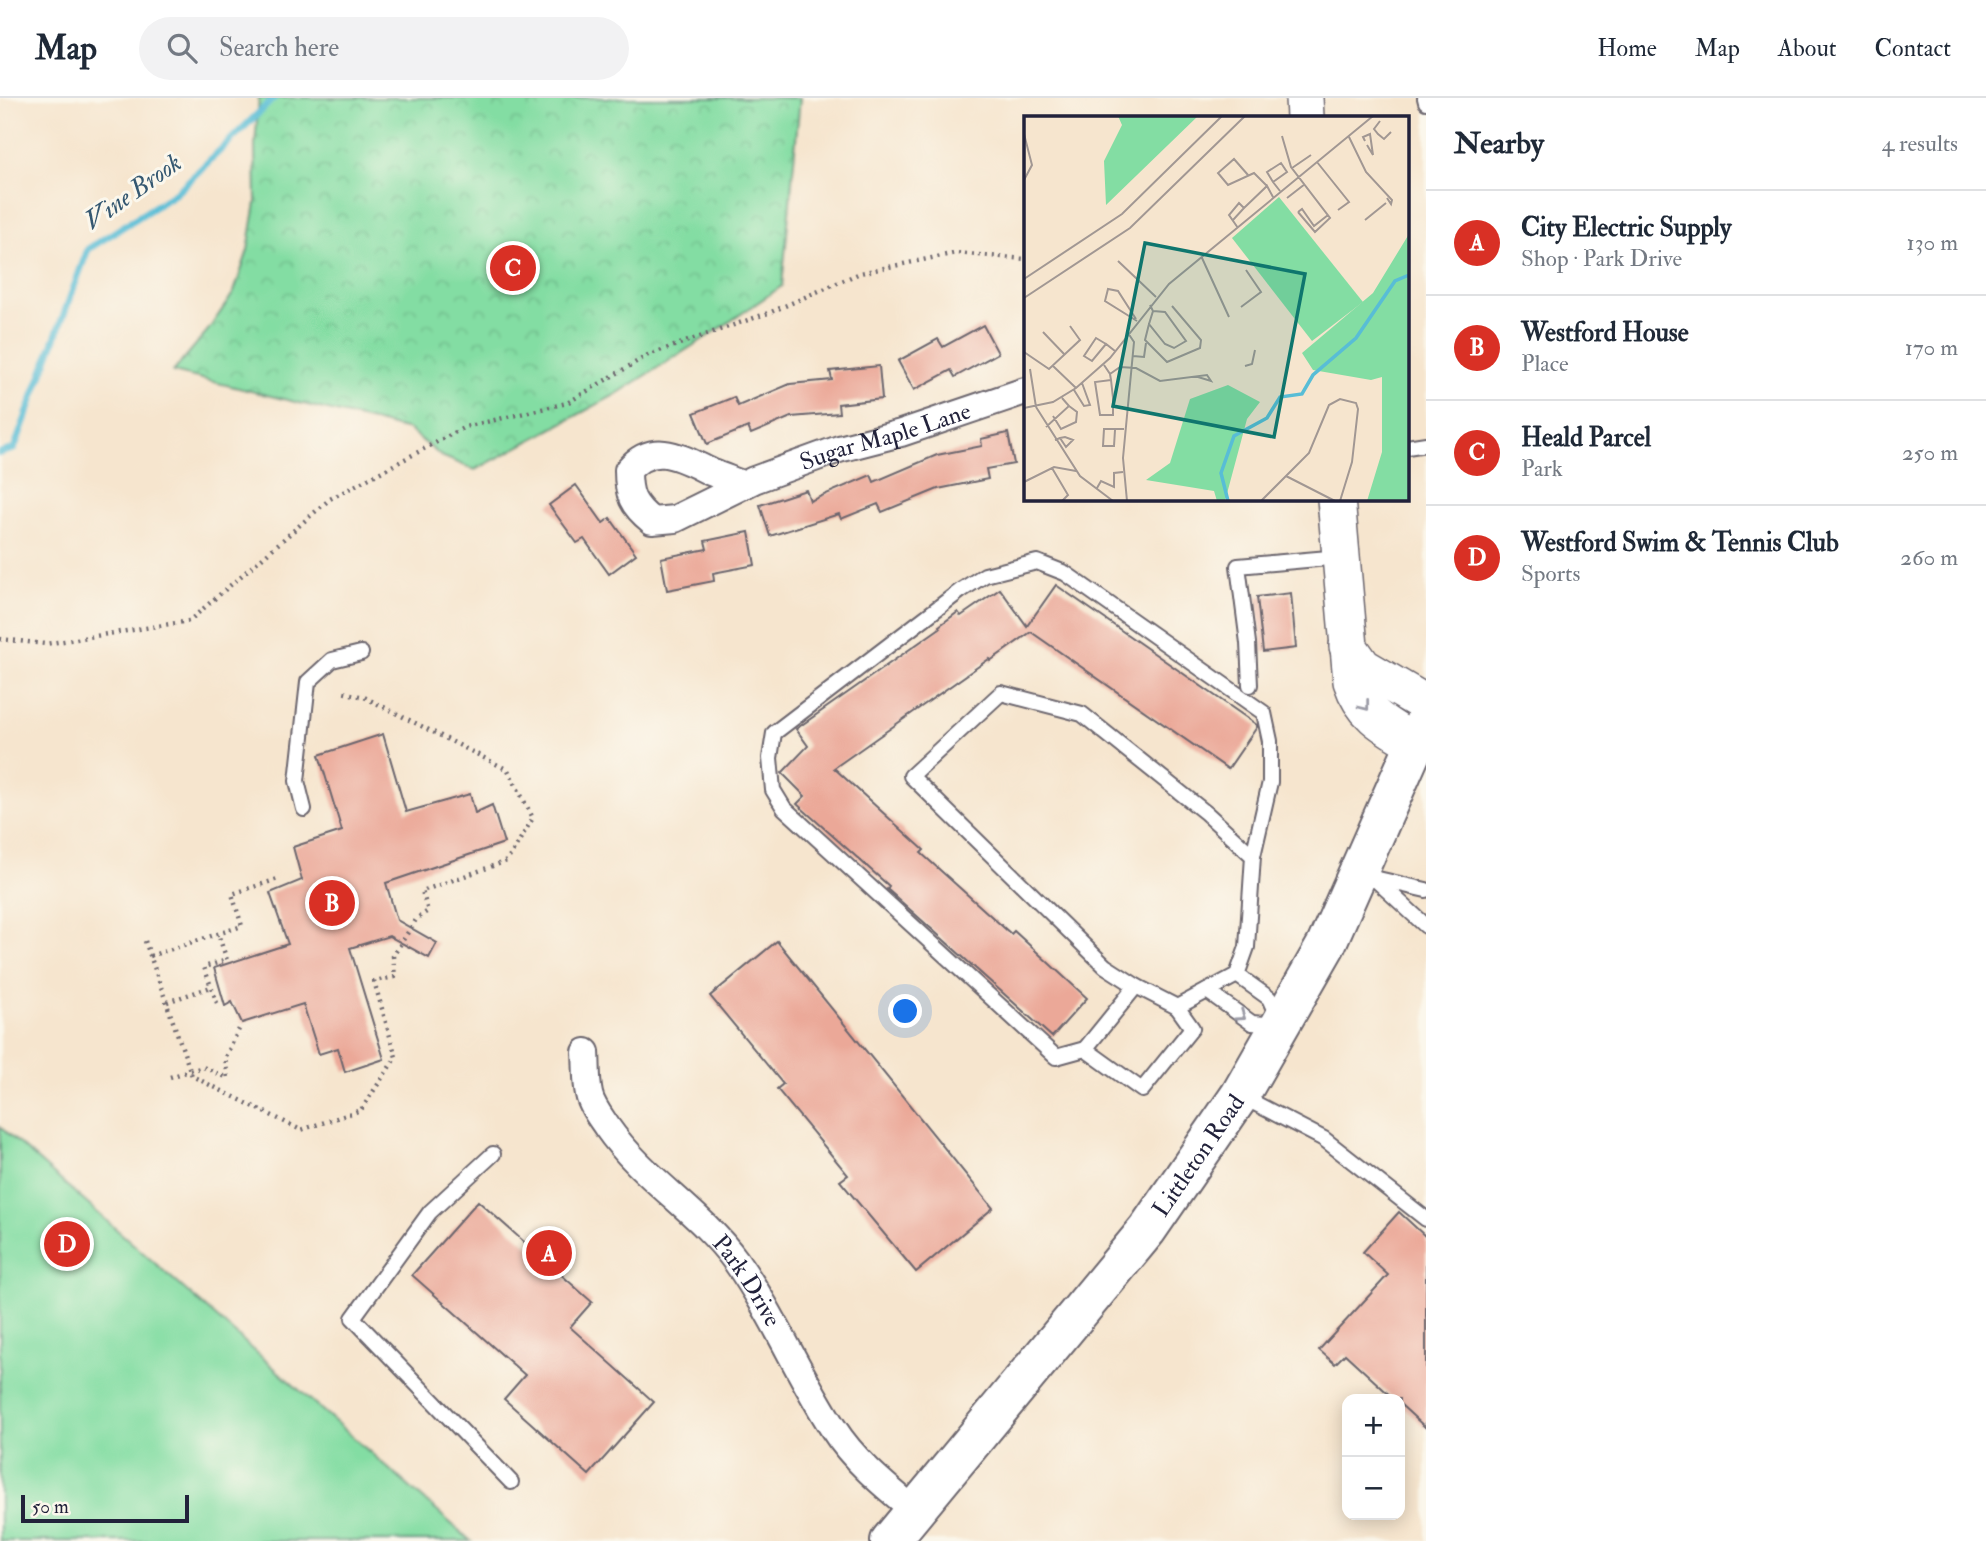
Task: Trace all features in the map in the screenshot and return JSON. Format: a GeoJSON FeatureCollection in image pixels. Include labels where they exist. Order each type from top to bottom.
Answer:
{"type":"FeatureCollection","features":[{"type":"Feature","properties":{"kind":"main road"},"geometry":{"type":"LineString","coordinates":[[1304,98],[1305,116]]}},
{"type":"Feature","properties":{"kind":"main road"},"geometry":{"type":"LineString","coordinates":[[1336,500],[1348,646],[1352,681],[1357,696],[1378,720],[1420,731]]}},
{"type":"Feature","properties":{"kind":"main road"},"geometry":{"type":"LineString","coordinates":[[1348,646],[1363,667],[1426,704]]}},
{"type":"Feature","properties":{"kind":"main road","name":"Littleton Road"},"geometry":{"type":"LineString","coordinates":[[890,1541],[1147,1230],[1240,1095],[1369,872],[1420,731]]}},
{"type":"Feature","properties":{"kind":"street","name":"Sugar Maple Lane"},"geometry":{"type":"LineString","coordinates":[[744,485],[839,449],[901,433],[1024,391]]}},
{"type":"Feature","properties":{"kind":"street","name":"Park Drive"},"geometry":{"type":"LineString","coordinates":[[586,1052],[589,1097],[606,1126],[629,1156],[715,1235],[730,1253],[834,1429],[867,1469],[915,1511]]}},
{"type":"Feature","properties":{"kind":"lane"},"geometry":{"type":"LineString","coordinates":[[1408,447],[1426,444]]}},
{"type":"Feature","properties":{"kind":"lane"},"geometry":{"type":"LineString","coordinates":[[1250,685],[1248,643],[1238,566],[1341,556]]}},
{"type":"Feature","properties":{"kind":"lane"},"geometry":{"type":"LineString","coordinates":[[1136,986],[1085,1049],[1056,1057],[784,808],[773,790],[770,758],[774,733],[985,575],[1037,562],[1065,573],[1264,713],[1270,741],[1270,782],[1253,856],[1247,947],[1237,975],[1177,1007]]}},
{"type":"Feature","properties":{"kind":"lane"},"geometry":{"type":"LineString","coordinates":[[304,809],[297,781],[308,682],[332,660],[361,653]]}},
{"type":"Feature","properties":{"kind":"lane"},"geometry":{"type":"LineString","coordinates":[[1085,1049],[1142,1090],[1192,1028],[1177,1007],[1105,966],[911,776],[1001,692],[1082,714],[1206,813],[1253,856]]}},
{"type":"Feature","properties":{"kind":"lane"},"geometry":{"type":"LineString","coordinates":[[1369,872],[1426,890]]}},
{"type":"Feature","properties":{"kind":"lane"},"geometry":{"type":"LineString","coordinates":[[1369,872],[1426,926]]}},
{"type":"Feature","properties":{"kind":"lane"},"geometry":{"type":"LineString","coordinates":[[1207,991],[1252,1023],[1281,1026],[1269,998],[1237,975]]}},
{"type":"Feature","properties":{"kind":"lane"},"geometry":{"type":"LineString","coordinates":[[1240,1095],[1324,1139],[1426,1219]]}},
{"type":"Feature","properties":{"kind":"lane"},"geometry":{"type":"LineString","coordinates":[[494,1154],[430,1212],[353,1318],[511,1482]]}},
{"type":"Feature","properties":{"kind":"path"},"geometry":{"type":"LineString","coordinates":[[0,639],[45,644],[189,621],[330,499],[465,427],[567,404],[649,355],[771,312],[860,273],[956,253],[1024,259]]}},
{"type":"Feature","properties":{"kind":"path"},"geometry":{"type":"LineString","coordinates":[[145,941],[192,1076],[301,1130],[361,1110],[396,1057],[374,981],[395,977],[393,956],[417,918],[428,911],[422,891],[507,862],[533,818],[508,770],[364,697],[342,692]]}},
{"type":"Feature","properties":{"kind":"path"},"geometry":{"type":"LineString","coordinates":[[150,956],[242,926],[232,894],[281,878]]}},
{"type":"Feature","properties":{"kind":"path"},"geometry":{"type":"LineString","coordinates":[[217,1003],[204,967],[227,960],[218,934]]}},
{"type":"Feature","properties":{"kind":"path"},"geometry":{"type":"LineString","coordinates":[[167,1002],[211,987]]}},
{"type":"Feature","properties":{"kind":"path"},"geometry":{"type":"LineString","coordinates":[[170,1077],[203,1067],[228,1078],[225,1058],[240,1027]]}},
{"type":"Feature","properties":{"kind":"green space"},"geometry":{"type":"Polygon","coordinates":[[[259,98],[800,98],[782,286],[615,395],[475,470],[441,456],[409,430],[173,372],[209,329],[234,292],[248,250],[256,203],[255,145],[259,98]]]}},
{"type":"Feature","properties":{"kind":"green space"},"geometry":{"type":"Polygon","coordinates":[[[0,1127],[471,1541],[0,1541],[0,1127]]]}},
{"type":"Feature","properties":{"kind":"building"},"geometry":{"type":"Polygon","coordinates":[[[983,325],[998,353],[955,377],[951,370],[914,390],[898,361],[938,339],[943,347],[983,325]]]}},
{"type":"Feature","properties":{"kind":"building"},"geometry":{"type":"Polygon","coordinates":[[[879,366],[882,399],[838,404],[839,413],[791,417],[751,434],[748,427],[707,444],[694,413],[734,397],[738,406],[790,384],[832,380],[830,371],[879,366]]]}},
{"type":"Feature","properties":{"kind":"building"},"geometry":{"type":"Polygon","coordinates":[[[1008,433],[1014,464],[986,469],[988,479],[938,489],[882,512],[878,504],[841,519],[839,514],[770,536],[760,505],[806,490],[810,501],[871,475],[874,482],[937,455],[982,446],[981,439],[1008,433]]]}},
{"type":"Feature","properties":{"kind":"building"},"geometry":{"type":"Polygon","coordinates":[[[576,485],[603,523],[610,518],[636,554],[609,574],[584,539],[577,543],[549,505],[576,485]]]}},
{"type":"Feature","properties":{"kind":"building"},"geometry":{"type":"Polygon","coordinates":[[[749,532],[755,565],[713,573],[714,581],[667,590],[661,558],[707,549],[705,541],[749,532]]]}},
{"type":"Feature","properties":{"kind":"building"},"geometry":{"type":"Polygon","coordinates":[[[1056,585],[1257,725],[1228,769],[1031,632],[834,768],[924,850],[921,853],[1011,934],[1014,931],[1087,998],[1052,1037],[797,804],[805,796],[782,773],[808,746],[796,729],[940,628],[939,626],[958,612],[961,616],[1000,589],[1027,626],[1056,585]]]}},
{"type":"Feature","properties":{"kind":"building"},"geometry":{"type":"Polygon","coordinates":[[[1291,593],[1296,648],[1263,652],[1257,597],[1291,593]]]}},
{"type":"Feature","properties":{"kind":"building"},"geometry":{"type":"Polygon","coordinates":[[[383,734],[406,812],[470,794],[475,813],[492,805],[504,843],[386,883],[397,920],[437,943],[429,958],[389,936],[350,948],[384,1059],[345,1072],[338,1048],[319,1054],[303,1004],[242,1023],[232,1002],[225,1006],[214,968],[288,944],[270,893],[302,880],[293,847],[342,831],[319,755],[383,734]]]}},
{"type":"Feature","properties":{"kind":"building"},"geometry":{"type":"Polygon","coordinates":[[[777,941],[993,1208],[916,1272],[840,1181],[848,1175],[777,1089],[783,1084],[710,996],[777,941]]]}},
{"type":"Feature","properties":{"kind":"building"},"geometry":{"type":"Polygon","coordinates":[[[478,1201],[592,1302],[570,1327],[654,1402],[589,1475],[504,1399],[525,1375],[412,1275],[478,1201]]]}},
{"type":"Feature","properties":{"kind":"building"},"geometry":{"type":"Polygon","coordinates":[[[1399,1212],[1426,1237],[1426,1428],[1405,1409],[1405,1394],[1389,1394],[1345,1354],[1335,1364],[1319,1350],[1388,1275],[1363,1252],[1399,1212]]]}},
{"type":"Feature","properties":{"kind":"waterway","name":"Vine Brook"},"geometry":{"type":"LineString","coordinates":[[0,453],[14,449],[88,249],[176,193],[274,98]]}},
{"type":"Feature","properties":{"kind":"place","name":"Heald Parcel"},"geometry":{"type":"Point","coordinates":[513,268]}},
{"type":"Feature","properties":{"kind":"place","name":"Westford House"},"geometry":{"type":"Point","coordinates":[332,903]}},
{"type":"Feature","properties":{"kind":"place","name":"Westford Swim & Tennis Club"},"geometry":{"type":"Point","coordinates":[67,1244]}},
{"type":"Feature","properties":{"kind":"place","name":"City Electric Supply"},"geometry":{"type":"Point","coordinates":[549,1253]}}]}
